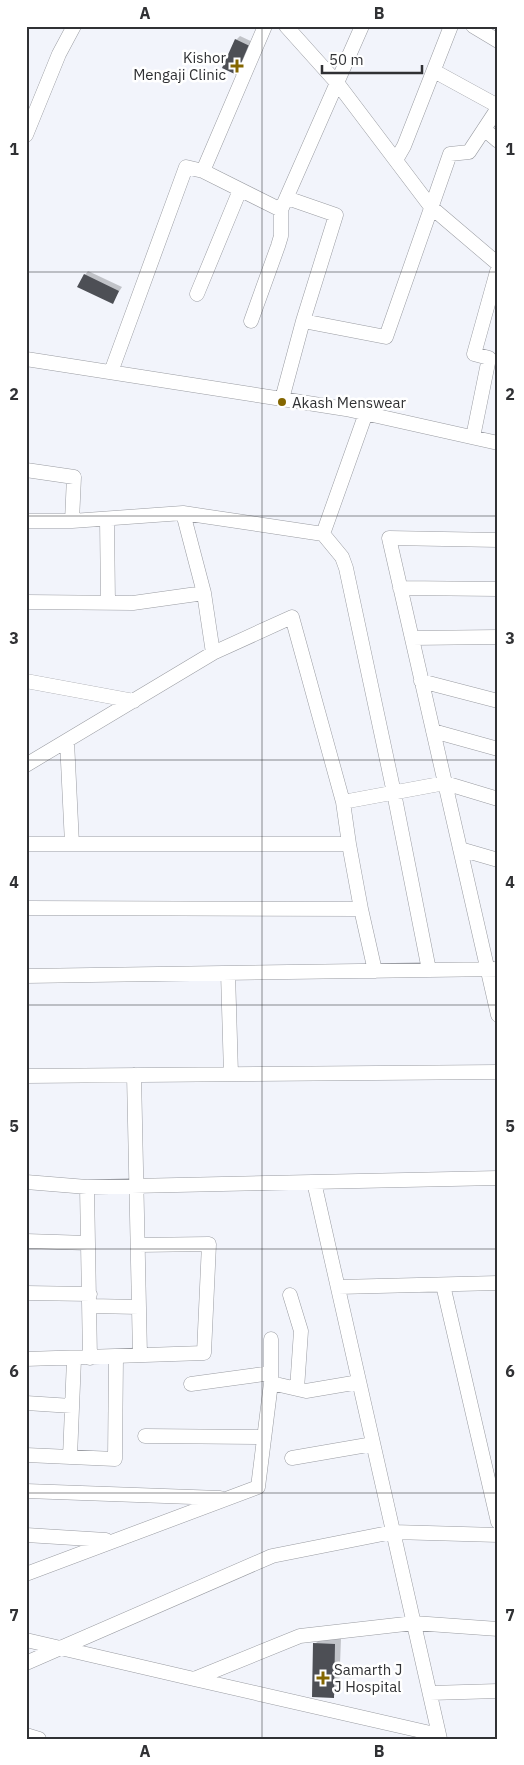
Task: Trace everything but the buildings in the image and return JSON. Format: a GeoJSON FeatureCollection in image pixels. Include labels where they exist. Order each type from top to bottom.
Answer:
{"type":"FeatureCollection","features":[{"type":"Feature","properties":{"kind":"street"},"geometry":{"type":"LineString","coordinates":[[26,135],[59,54],[74,26]]}},
{"type":"Feature","properties":{"kind":"street"},"geometry":{"type":"LineString","coordinates":[[203,171],[265,26]]}},
{"type":"Feature","properties":{"kind":"street"},"geometry":{"type":"LineString","coordinates":[[286,26],[338,84],[431,207],[498,264]]}},
{"type":"Feature","properties":{"kind":"street"},"geometry":{"type":"LineString","coordinates":[[251,321],[281,236],[284,204],[362,26]]}},
{"type":"Feature","properties":{"kind":"street"},"geometry":{"type":"LineString","coordinates":[[396,160],[404,146],[451,26]]}},
{"type":"Feature","properties":{"kind":"street"},"geometry":{"type":"LineString","coordinates":[[473,26],[498,41]]}},
{"type":"Feature","properties":{"kind":"street"},"geometry":{"type":"LineString","coordinates":[[303,321],[386,337],[450,154],[470,152],[498,107],[434,71]]}},
{"type":"Feature","properties":{"kind":"street"},"geometry":{"type":"LineString","coordinates":[[484,129],[498,141]]}},
{"type":"Feature","properties":{"kind":"street"},"geometry":{"type":"LineString","coordinates":[[111,372],[186,167],[203,171],[240,190],[284,204],[336,215],[303,321],[282,399]]}},
{"type":"Feature","properties":{"kind":"street"},"geometry":{"type":"LineString","coordinates":[[197,294],[240,190]]}},
{"type":"Feature","properties":{"kind":"street"},"geometry":{"type":"LineString","coordinates":[[473,437],[489,358],[474,354],[498,268]]}},
{"type":"Feature","properties":{"kind":"street"},"geometry":{"type":"LineString","coordinates":[[26,359],[366,413],[498,443]]}},
{"type":"Feature","properties":{"kind":"street"},"geometry":{"type":"LineString","coordinates":[[322,534],[366,413]]}},
{"type":"Feature","properties":{"kind":"street"},"geometry":{"type":"LineString","coordinates":[[26,470],[74,477],[72,522]]}},
{"type":"Feature","properties":{"kind":"street"},"geometry":{"type":"LineString","coordinates":[[183,513],[204,593],[213,654]]}},
{"type":"Feature","properties":{"kind":"street"},"geometry":{"type":"LineString","coordinates":[[26,521],[72,522],[183,513],[322,534],[345,564],[394,793],[428,970]]}},
{"type":"Feature","properties":{"kind":"street"},"geometry":{"type":"LineString","coordinates":[[107,519],[108,603]]}},
{"type":"Feature","properties":{"kind":"street"},"geometry":{"type":"LineString","coordinates":[[498,540],[389,538],[460,849],[492,969],[498,1015]]}},
{"type":"Feature","properties":{"kind":"street"},"geometry":{"type":"LineString","coordinates":[[400,588],[498,589]]}},
{"type":"Feature","properties":{"kind":"street"},"geometry":{"type":"LineString","coordinates":[[26,602],[133,603],[204,593]]}},
{"type":"Feature","properties":{"kind":"street"},"geometry":{"type":"LineString","coordinates":[[26,765],[213,654],[292,617],[344,802],[349,844],[375,971]]}},
{"type":"Feature","properties":{"kind":"street"},"geometry":{"type":"LineString","coordinates":[[412,638],[498,638]]}},
{"type":"Feature","properties":{"kind":"street"},"geometry":{"type":"LineString","coordinates":[[26,681],[134,701]]}},
{"type":"Feature","properties":{"kind":"street"},"geometry":{"type":"LineString","coordinates":[[421,681],[498,701]]}},
{"type":"Feature","properties":{"kind":"street"},"geometry":{"type":"LineString","coordinates":[[433,731],[498,749]]}},
{"type":"Feature","properties":{"kind":"street"},"geometry":{"type":"LineString","coordinates":[[67,741],[72,844]]}},
{"type":"Feature","properties":{"kind":"street"},"geometry":{"type":"LineString","coordinates":[[344,802],[445,783],[498,799]]}},
{"type":"Feature","properties":{"kind":"street"},"geometry":{"type":"LineString","coordinates":[[26,844],[349,844]]}},
{"type":"Feature","properties":{"kind":"street"},"geometry":{"type":"LineString","coordinates":[[460,849],[498,860]]}},
{"type":"Feature","properties":{"kind":"street"},"geometry":{"type":"LineString","coordinates":[[26,908],[362,909]]}},
{"type":"Feature","properties":{"kind":"street"},"geometry":{"type":"LineString","coordinates":[[26,976],[492,969]]}},
{"type":"Feature","properties":{"kind":"street"},"geometry":{"type":"LineString","coordinates":[[228,973],[232,1074]]}},
{"type":"Feature","properties":{"kind":"street"},"geometry":{"type":"LineString","coordinates":[[26,1076],[498,1072]]}},
{"type":"Feature","properties":{"kind":"street"},"geometry":{"type":"LineString","coordinates":[[134,1075],[140,1356]]}},
{"type":"Feature","properties":{"kind":"street"},"geometry":{"type":"LineString","coordinates":[[26,1182],[87,1187],[498,1178]]}},
{"type":"Feature","properties":{"kind":"street"},"geometry":{"type":"LineString","coordinates":[[26,1640],[439,1737],[314,1182]]}},
{"type":"Feature","properties":{"kind":"street"},"geometry":{"type":"LineString","coordinates":[[87,1187],[91,1300],[90,1358]]}},
{"type":"Feature","properties":{"kind":"street"},"geometry":{"type":"LineString","coordinates":[[26,1241],[88,1243]]}},
{"type":"Feature","properties":{"kind":"street"},"geometry":{"type":"LineString","coordinates":[[26,1359],[204,1353],[209,1244],[138,1245]]}},
{"type":"Feature","properties":{"kind":"street"},"geometry":{"type":"LineString","coordinates":[[443,1284],[498,1522]]}},
{"type":"Feature","properties":{"kind":"street"},"geometry":{"type":"LineString","coordinates":[[338,1287],[498,1284]]}},
{"type":"Feature","properties":{"kind":"street"},"geometry":{"type":"LineString","coordinates":[[26,1293],[139,1307]]}},
{"type":"Feature","properties":{"kind":"street"},"geometry":{"type":"LineString","coordinates":[[290,1295],[301,1331],[297,1388]]}},
{"type":"Feature","properties":{"kind":"street"},"geometry":{"type":"LineString","coordinates":[[26,1574],[112,1540],[258,1487],[271,1378],[271,1339]]}},
{"type":"Feature","properties":{"kind":"street"},"geometry":{"type":"LineString","coordinates":[[26,1455],[115,1459],[116,1356]]}},
{"type":"Feature","properties":{"kind":"street"},"geometry":{"type":"LineString","coordinates":[[70,1457],[74,1358]]}},
{"type":"Feature","properties":{"kind":"street"},"geometry":{"type":"LineString","coordinates":[[191,1384],[271,1378],[306,1391],[359,1382]]}},
{"type":"Feature","properties":{"kind":"street"},"geometry":{"type":"LineString","coordinates":[[26,1403],[72,1406]]}},
{"type":"Feature","properties":{"kind":"street"},"geometry":{"type":"LineString","coordinates":[[145,1436],[264,1437]]}},
{"type":"Feature","properties":{"kind":"street"},"geometry":{"type":"LineString","coordinates":[[292,1458],[373,1444]]}},
{"type":"Feature","properties":{"kind":"street"},"geometry":{"type":"LineString","coordinates":[[26,1491],[228,1498]]}},
{"type":"Feature","properties":{"kind":"street"},"geometry":{"type":"LineString","coordinates":[[26,1663],[272,1556],[393,1532],[498,1536]]}},
{"type":"Feature","properties":{"kind":"street"},"geometry":{"type":"LineString","coordinates":[[26,1535],[112,1540]]}},
{"type":"Feature","properties":{"kind":"street"},"geometry":{"type":"LineString","coordinates":[[194,1679],[300,1636],[414,1623],[498,1628]]}},
{"type":"Feature","properties":{"kind":"street"},"geometry":{"type":"LineString","coordinates":[[430,1693],[498,1691]]}},
{"type":"Feature","properties":{"kind":"street"},"geometry":{"type":"LineString","coordinates":[[26,1735],[39,1739]]}},
{"type":"Feature","properties":{"kind":"place","name":"Kishor Mengaji Clinic"},"geometry":{"type":"Point","coordinates":[237,66]}},
{"type":"Feature","properties":{"kind":"place","name":"Akash Menswear"},"geometry":{"type":"Point","coordinates":[282,402]}},
{"type":"Feature","properties":{"kind":"place","name":"Samarth J J Hospital"},"geometry":{"type":"Point","coordinates":[323,1678]}}]}
